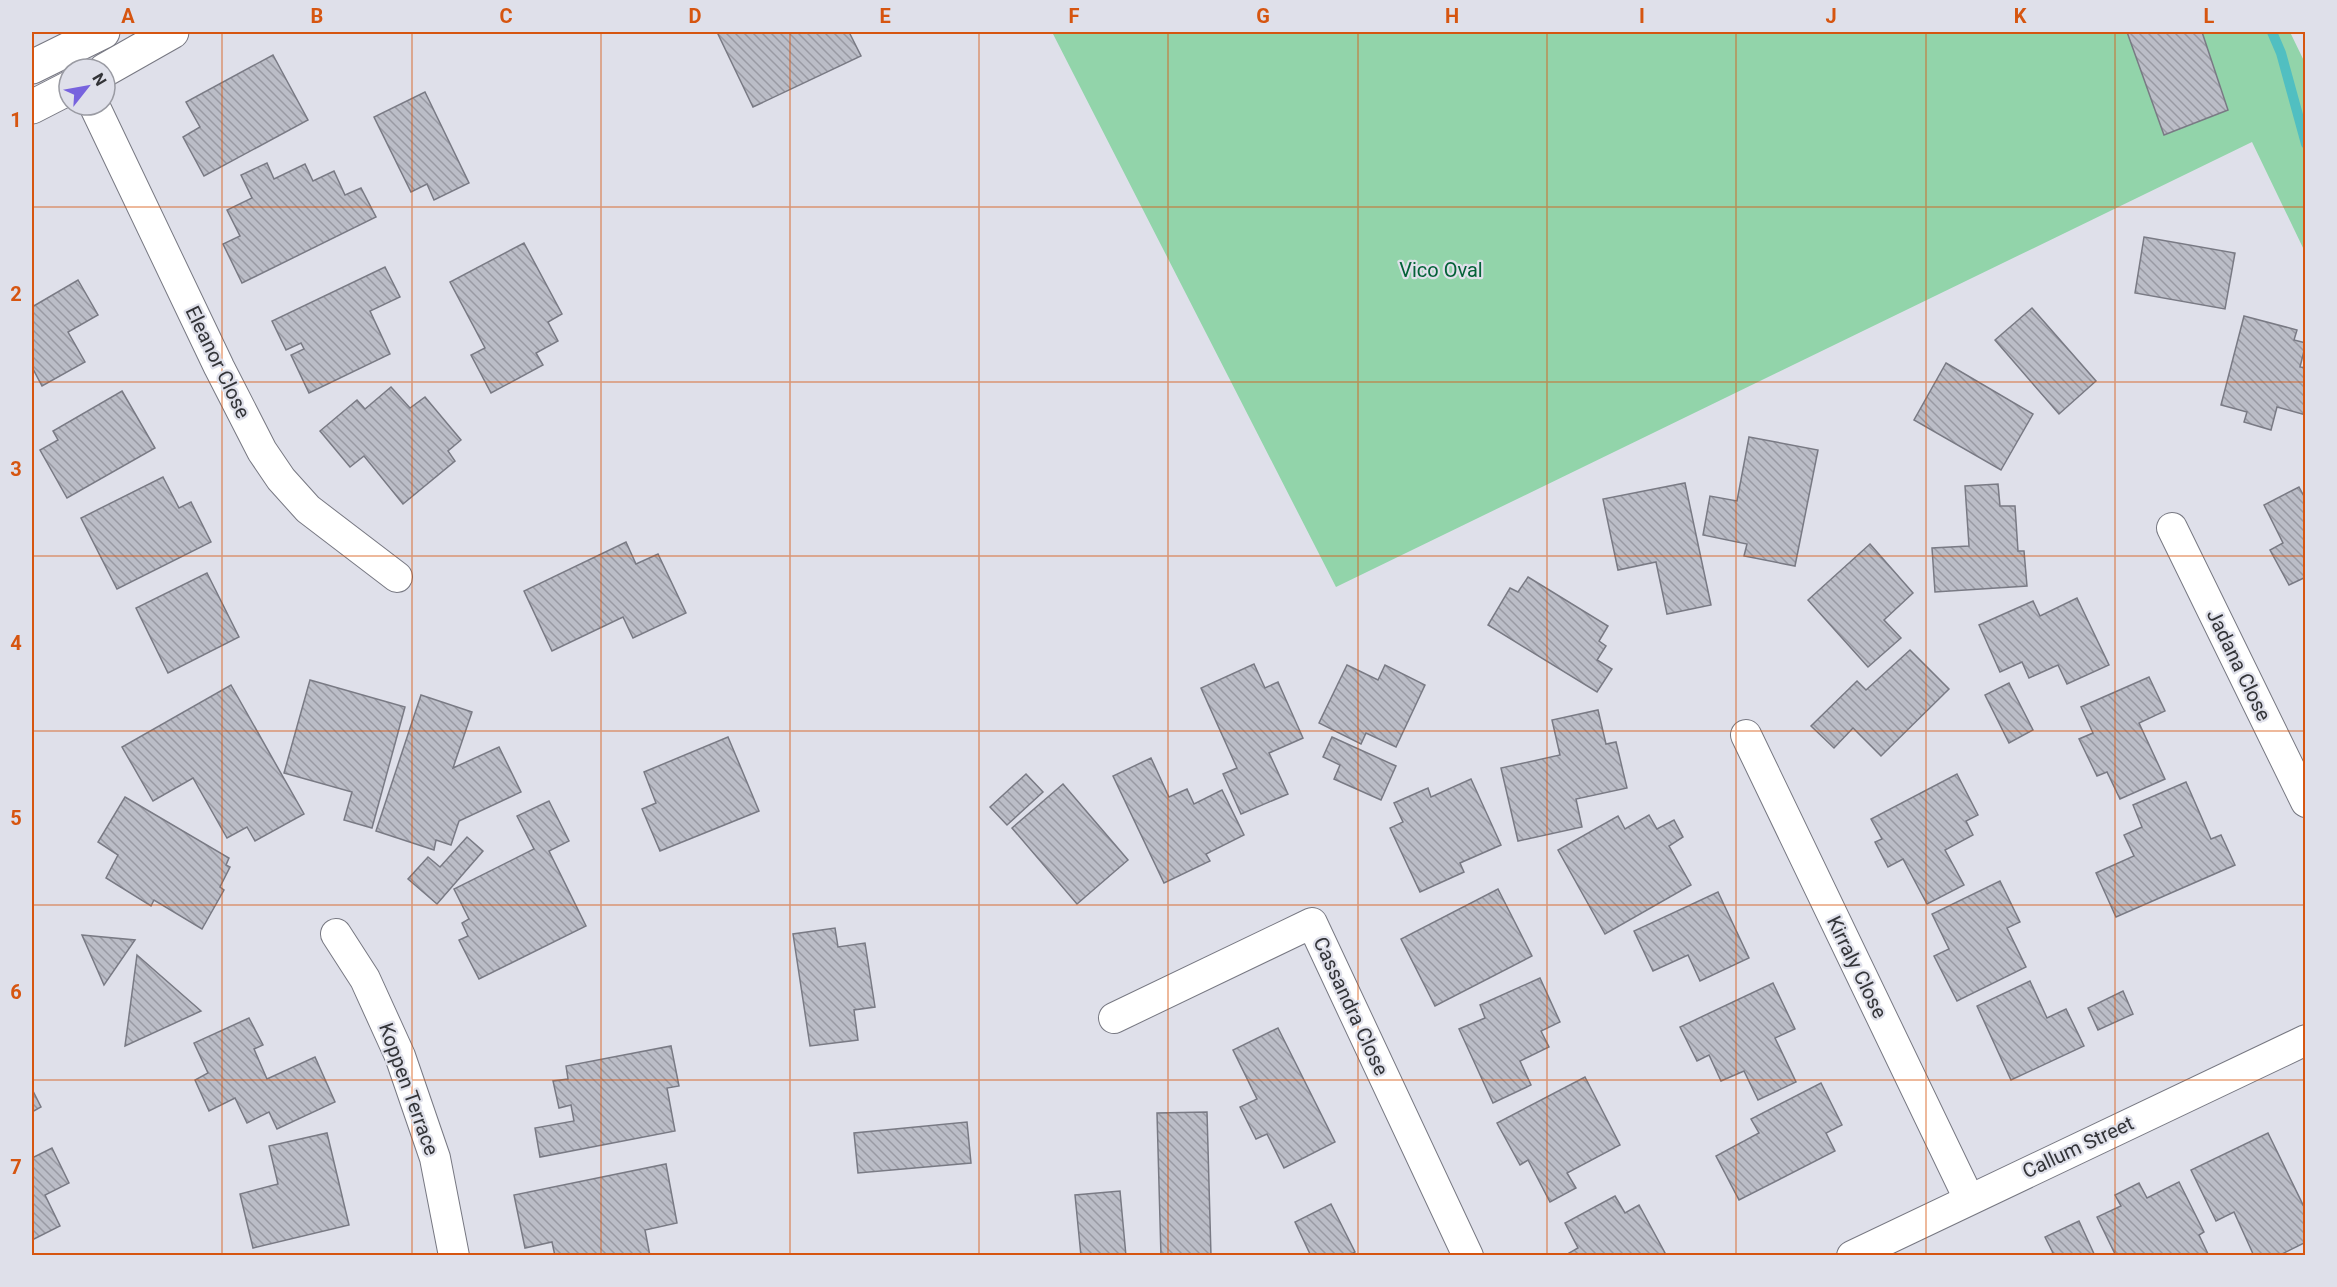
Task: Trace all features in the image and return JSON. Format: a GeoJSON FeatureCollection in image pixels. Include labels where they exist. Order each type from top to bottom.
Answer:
{"type":"FeatureCollection","features":[{"type":"Feature","properties":{"kind":"street"},"geometry":{"type":"LineString","coordinates":[[72,57],[103,32]]}},
{"type":"Feature","properties":{"kind":"street"},"geometry":{"type":"LineString","coordinates":[[117,63],[172,32]]}},
{"type":"Feature","properties":{"kind":"street"},"geometry":{"type":"LineString","coordinates":[[32,67],[57,62]]}},
{"type":"Feature","properties":{"kind":"street"},"geometry":{"type":"LineString","coordinates":[[32,107],[57,94]]}},
{"type":"Feature","properties":{"kind":"street","name":"Eleanor Close"},"geometry":{"type":"LineString","coordinates":[[100,117],[219,367],[262,451],[280,478],[308,508],[397,577]]}},
{"type":"Feature","properties":{"kind":"street","name":"Jadana Close"},"geometry":{"type":"LineString","coordinates":[[2172,528],[2306,802]]}},
{"type":"Feature","properties":{"kind":"street","name":"Kirraly Close"},"geometry":{"type":"LineString","coordinates":[[1746,735],[1969,1199]]}},
{"type":"Feature","properties":{"kind":"street","name":"Cassandra Close"},"geometry":{"type":"LineString","coordinates":[[1114,1018],[1312,923],[1468,1256]]}},
{"type":"Feature","properties":{"kind":"street","name":"Koppen Terrace"},"geometry":{"type":"LineString","coordinates":[[336,934],[365,979],[400,1056],[435,1158],[454,1256]]}},
{"type":"Feature","properties":{"kind":"street","name":"Callum Street"},"geometry":{"type":"LineString","coordinates":[[1852,1256],[1969,1199],[2304,1045]]}},
{"type":"Feature","properties":{"kind":"green space","name":"Vico Oval"},"geometry":{"type":"Polygon","coordinates":[[[1052,32],[2290,32],[2305,63],[2305,252],[2252,142],[1336,587],[1052,32]]]}},
{"type":"Feature","properties":{"kind":"building"},"geometry":{"type":"Polygon","coordinates":[[[717,32],[849,32],[861,56],[753,107],[717,32]]]}},
{"type":"Feature","properties":{"kind":"building"},"geometry":{"type":"Polygon","coordinates":[[[2127,32],[2202,32],[2228,110],[2164,135],[2127,32]]]}},
{"type":"Feature","properties":{"kind":"building"},"geometry":{"type":"Polygon","coordinates":[[[273,55],[308,120],[204,176],[183,137],[200,127],[186,102],[273,55]]]}},
{"type":"Feature","properties":{"kind":"building"},"geometry":{"type":"Polygon","coordinates":[[[425,92],[469,183],[434,200],[427,184],[411,192],[374,117],[425,92]]]}},
{"type":"Feature","properties":{"kind":"building"},"geometry":{"type":"Polygon","coordinates":[[[267,163],[274,179],[305,164],[313,181],[334,171],[345,195],[361,188],[376,217],[242,283],[223,244],[240,236],[227,210],[252,198],[241,175],[267,163]]]}},
{"type":"Feature","properties":{"kind":"building"},"geometry":{"type":"Polygon","coordinates":[[[2144,237],[2235,253],[2225,309],[2135,293],[2144,237]]]}},
{"type":"Feature","properties":{"kind":"building"},"geometry":{"type":"Polygon","coordinates":[[[524,243],[562,314],[548,322],[558,341],[536,353],[543,365],[491,393],[471,355],[485,348],[450,282],[524,243]]]}},
{"type":"Feature","properties":{"kind":"building"},"geometry":{"type":"Polygon","coordinates":[[[385,267],[400,297],[370,311],[390,354],[309,393],[291,355],[304,349],[301,343],[286,350],[272,321],[385,267]]]}},
{"type":"Feature","properties":{"kind":"building"},"geometry":{"type":"Polygon","coordinates":[[[78,280],[98,315],[68,332],[85,362],[42,386],[32,367],[32,307],[78,280]]]}},
{"type":"Feature","properties":{"kind":"building"},"geometry":{"type":"Polygon","coordinates":[[[2032,308],[2096,381],[2059,414],[1995,340],[2032,308]]]}},
{"type":"Feature","properties":{"kind":"building"},"geometry":{"type":"Polygon","coordinates":[[[2244,316],[2297,330],[2294,340],[2306,343],[2300,367],[2306,368],[2306,415],[2277,407],[2271,430],[2244,422],[2247,412],[2221,405],[2244,316]]]}},
{"type":"Feature","properties":{"kind":"building"},"geometry":{"type":"Polygon","coordinates":[[[1946,363],[2033,414],[2001,470],[1914,420],[1946,363]]]}},
{"type":"Feature","properties":{"kind":"building"},"geometry":{"type":"Polygon","coordinates":[[[391,387],[410,408],[425,397],[461,440],[448,451],[455,461],[403,504],[364,456],[350,467],[320,431],[357,400],[365,409],[391,387]]]}},
{"type":"Feature","properties":{"kind":"building"},"geometry":{"type":"Polygon","coordinates":[[[122,391],[155,448],[67,498],[40,450],[58,440],[53,431],[122,391]]]}},
{"type":"Feature","properties":{"kind":"building"},"geometry":{"type":"Polygon","coordinates":[[[1749,437],[1818,450],[1795,566],[1744,556],[1747,544],[1703,535],[1710,496],[1737,501],[1749,437]]]}},
{"type":"Feature","properties":{"kind":"building"},"geometry":{"type":"Polygon","coordinates":[[[163,477],[179,508],[191,502],[211,542],[117,589],[81,518],[163,477]]]}},
{"type":"Feature","properties":{"kind":"building"},"geometry":{"type":"Polygon","coordinates":[[[1685,483],[1711,605],[1667,614],[1656,562],[1618,570],[1603,499],[1685,483]]]}},
{"type":"Feature","properties":{"kind":"building"},"geometry":{"type":"Polygon","coordinates":[[[1998,484],[2000,506],[2015,506],[2018,551],[2024,551],[2027,586],[1935,592],[1932,548],[1969,546],[1965,486],[1998,484]]]}},
{"type":"Feature","properties":{"kind":"building"},"geometry":{"type":"Polygon","coordinates":[[[2299,487],[2306,500],[2306,577],[2289,585],[2270,550],[2283,543],[2264,505],[2299,487]]]}},
{"type":"Feature","properties":{"kind":"building"},"geometry":{"type":"Polygon","coordinates":[[[626,542],[636,564],[658,554],[686,613],[633,638],[623,617],[552,651],[524,591],[626,542]]]}},
{"type":"Feature","properties":{"kind":"building"},"geometry":{"type":"Polygon","coordinates":[[[1870,544],[1913,593],[1884,620],[1901,638],[1868,667],[1808,600],[1870,544]]]}},
{"type":"Feature","properties":{"kind":"building"},"geometry":{"type":"Polygon","coordinates":[[[207,573],[239,637],[168,673],[136,608],[207,573]]]}},
{"type":"Feature","properties":{"kind":"building"},"geometry":{"type":"Polygon","coordinates":[[[1528,577],[1608,626],[1599,641],[1606,646],[1597,660],[1612,669],[1597,692],[1488,625],[1510,588],[1518,592],[1528,577]]]}},
{"type":"Feature","properties":{"kind":"building"},"geometry":{"type":"Polygon","coordinates":[[[2077,598],[2109,665],[2067,684],[2058,665],[2029,678],[2022,662],[2000,672],[1979,625],[2033,601],[2040,616],[2077,598]]]}},
{"type":"Feature","properties":{"kind":"building"},"geometry":{"type":"Polygon","coordinates":[[[1910,650],[1949,689],[1881,756],[1853,728],[1834,748],[1811,726],[1857,681],[1866,690],[1910,650]]]}},
{"type":"Feature","properties":{"kind":"building"},"geometry":{"type":"Polygon","coordinates":[[[1254,664],[1265,688],[1278,682],[1303,738],[1269,753],[1288,794],[1241,814],[1223,774],[1237,768],[1201,688],[1254,664]]]}},
{"type":"Feature","properties":{"kind":"building"},"geometry":{"type":"Polygon","coordinates":[[[1347,665],[1378,680],[1385,665],[1425,685],[1396,747],[1366,733],[1361,744],[1319,723],[1347,665]]]}},
{"type":"Feature","properties":{"kind":"building"},"geometry":{"type":"Polygon","coordinates":[[[2149,677],[2165,711],[2139,723],[2165,779],[2120,799],[2107,772],[2097,776],[2079,739],[2093,733],[2081,707],[2149,677]]]}},
{"type":"Feature","properties":{"kind":"building"},"geometry":{"type":"Polygon","coordinates":[[[310,680],[405,707],[372,828],[344,820],[352,792],[284,773],[310,680]]]}},
{"type":"Feature","properties":{"kind":"building"},"geometry":{"type":"Polygon","coordinates":[[[2009,683],[2033,730],[2009,743],[1985,695],[2009,683]]]}},
{"type":"Feature","properties":{"kind":"building"},"geometry":{"type":"Polygon","coordinates":[[[231,685],[304,814],[255,841],[247,827],[227,838],[193,778],[153,801],[122,747],[231,685]]]}},
{"type":"Feature","properties":{"kind":"building"},"geometry":{"type":"Polygon","coordinates":[[[421,695],[472,712],[453,768],[499,747],[521,792],[459,821],[451,845],[436,840],[434,850],[376,831],[421,695]]]}},
{"type":"Feature","properties":{"kind":"building"},"geometry":{"type":"Polygon","coordinates":[[[1598,710],[1606,744],[1616,742],[1627,788],[1576,799],[1582,827],[1518,841],[1501,768],[1560,755],[1552,720],[1598,710]]]}},
{"type":"Feature","properties":{"kind":"building"},"geometry":{"type":"Polygon","coordinates":[[[728,737],[759,811],[660,851],[642,809],[656,803],[644,772],[728,737]]]}},
{"type":"Feature","properties":{"kind":"building"},"geometry":{"type":"Polygon","coordinates":[[[1332,737],[1396,766],[1381,800],[1334,779],[1340,765],[1323,757],[1332,737]]]}},
{"type":"Feature","properties":{"kind":"building"},"geometry":{"type":"Polygon","coordinates":[[[1151,758],[1169,797],[1187,789],[1194,804],[1222,790],[1244,835],[1206,854],[1210,861],[1164,883],[1113,776],[1151,758]]]}},
{"type":"Feature","properties":{"kind":"building"},"geometry":{"type":"Polygon","coordinates":[[[1026,774],[1043,792],[1007,825],[990,807],[1026,774]]]}},
{"type":"Feature","properties":{"kind":"building"},"geometry":{"type":"Polygon","coordinates":[[[1957,774],[1978,815],[1966,821],[1973,835],[1945,850],[1964,885],[1927,904],[1903,859],[1888,867],[1875,842],[1882,839],[1871,819],[1957,774]]]}},
{"type":"Feature","properties":{"kind":"building"},"geometry":{"type":"Polygon","coordinates":[[[1471,779],[1501,845],[1460,863],[1464,872],[1420,892],[1390,828],[1403,822],[1394,803],[1428,788],[1431,797],[1471,779]]]}},
{"type":"Feature","properties":{"kind":"building"},"geometry":{"type":"Polygon","coordinates":[[[2186,782],[2211,839],[2221,835],[2235,865],[2116,917],[2096,873],[2134,856],[2124,835],[2142,827],[2133,805],[2186,782]]]}},
{"type":"Feature","properties":{"kind":"building"},"geometry":{"type":"Polygon","coordinates":[[[1063,784],[1128,860],[1077,904],[1012,828],[1063,784]]]}},
{"type":"Feature","properties":{"kind":"building"},"geometry":{"type":"Polygon","coordinates":[[[125,797],[229,858],[226,865],[230,867],[220,887],[224,890],[202,929],[154,900],[151,906],[106,878],[118,855],[98,842],[125,797]]]}},
{"type":"Feature","properties":{"kind":"building"},"geometry":{"type":"Polygon","coordinates":[[[549,801],[569,841],[549,851],[586,926],[479,979],[459,940],[468,936],[462,923],[469,919],[454,889],[534,849],[517,816],[549,801]]]}},
{"type":"Feature","properties":{"kind":"building"},"geometry":{"type":"Polygon","coordinates":[[[1649,815],[1657,829],[1674,820],[1683,837],[1669,846],[1691,885],[1605,934],[1558,850],[1618,816],[1625,829],[1649,815]]]}},
{"type":"Feature","properties":{"kind":"building"},"geometry":{"type":"Polygon","coordinates":[[[467,837],[483,851],[437,904],[408,879],[428,857],[440,867],[467,837]]]}},
{"type":"Feature","properties":{"kind":"building"},"geometry":{"type":"Polygon","coordinates":[[[2000,881],[2020,922],[2007,928],[2026,967],[1957,1001],[1934,956],[1949,949],[1932,914],[2000,881]]]}},
{"type":"Feature","properties":{"kind":"building"},"geometry":{"type":"Polygon","coordinates":[[[1498,889],[1532,956],[1435,1006],[1401,939],[1498,889]]]}},
{"type":"Feature","properties":{"kind":"building"},"geometry":{"type":"Polygon","coordinates":[[[1718,892],[1749,958],[1700,981],[1688,955],[1653,971],[1634,931],[1718,892]]]}},
{"type":"Feature","properties":{"kind":"building"},"geometry":{"type":"Polygon","coordinates":[[[835,928],[838,947],[865,943],[875,1007],[854,1010],[858,1040],[810,1046],[793,934],[835,928]]]}},
{"type":"Feature","properties":{"kind":"building"},"geometry":{"type":"Polygon","coordinates":[[[82,935],[135,940],[104,985],[82,935]]]}},
{"type":"Feature","properties":{"kind":"building"},"geometry":{"type":"Polygon","coordinates":[[[137,955],[201,1011],[125,1046],[137,955]]]}},
{"type":"Feature","properties":{"kind":"building"},"geometry":{"type":"Polygon","coordinates":[[[1540,978],[1560,1022],[1541,1031],[1549,1047],[1520,1061],[1531,1085],[1493,1103],[1459,1029],[1485,1018],[1480,1005],[1540,978]]]}},
{"type":"Feature","properties":{"kind":"building"},"geometry":{"type":"Polygon","coordinates":[[[2030,981],[2047,1018],[2066,1009],[2084,1046],[2011,1080],[1977,1006],[2030,981]]]}},
{"type":"Feature","properties":{"kind":"building"},"geometry":{"type":"Polygon","coordinates":[[[1773,983],[1795,1029],[1775,1038],[1796,1082],[1758,1100],[1744,1071],[1721,1081],[1709,1055],[1697,1061],[1680,1027],[1773,983]]]}},
{"type":"Feature","properties":{"kind":"building"},"geometry":{"type":"Polygon","coordinates":[[[2123,991],[2133,1014],[2098,1030],[2088,1008],[2123,991]]]}},
{"type":"Feature","properties":{"kind":"building"},"geometry":{"type":"Polygon","coordinates":[[[249,1018],[263,1045],[254,1049],[267,1079],[315,1057],[335,1102],[277,1129],[269,1112],[247,1123],[235,1098],[209,1111],[195,1080],[208,1073],[194,1043],[249,1018]]]}},
{"type":"Feature","properties":{"kind":"building"},"geometry":{"type":"Polygon","coordinates":[[[1278,1028],[1335,1142],[1284,1168],[1267,1134],[1256,1139],[1240,1107],[1257,1099],[1233,1050],[1278,1028]]]}},
{"type":"Feature","properties":{"kind":"building"},"geometry":{"type":"Polygon","coordinates":[[[671,1046],[679,1086],[667,1088],[675,1131],[540,1157],[535,1128],[574,1121],[571,1105],[559,1108],[553,1081],[568,1079],[566,1066],[671,1046]]]}},
{"type":"Feature","properties":{"kind":"building"},"geometry":{"type":"Polygon","coordinates":[[[1585,1077],[1620,1145],[1567,1173],[1576,1188],[1550,1202],[1528,1160],[1520,1165],[1497,1123],[1585,1077]]]}},
{"type":"Feature","properties":{"kind":"building"},"geometry":{"type":"Polygon","coordinates":[[[1821,1083],[1842,1125],[1826,1133],[1835,1151],[1739,1200],[1716,1156],[1759,1133],[1751,1119],[1821,1083]]]}},
{"type":"Feature","properties":{"kind":"building"},"geometry":{"type":"Polygon","coordinates":[[[32,1089],[41,1107],[32,1112],[32,1089]]]}},
{"type":"Feature","properties":{"kind":"building"},"geometry":{"type":"Polygon","coordinates":[[[1207,1112],[1211,1256],[1161,1256],[1157,1113],[1207,1112]]]}},
{"type":"Feature","properties":{"kind":"building"},"geometry":{"type":"Polygon","coordinates":[[[967,1122],[971,1163],[858,1173],[854,1133],[967,1122]]]}},
{"type":"Feature","properties":{"kind":"building"},"geometry":{"type":"Polygon","coordinates":[[[327,1133],[349,1225],[253,1248],[240,1194],[278,1184],[269,1146],[327,1133]]]}},
{"type":"Feature","properties":{"kind":"building"},"geometry":{"type":"Polygon","coordinates":[[[2268,1133],[2306,1211],[2306,1242],[2278,1256],[2254,1256],[2234,1212],[2216,1221],[2191,1170],[2268,1133]]]}},
{"type":"Feature","properties":{"kind":"building"},"geometry":{"type":"Polygon","coordinates":[[[52,1148],[69,1183],[45,1195],[60,1226],[32,1240],[32,1158],[52,1148]]]}},
{"type":"Feature","properties":{"kind":"building"},"geometry":{"type":"Polygon","coordinates":[[[666,1164],[677,1223],[645,1230],[650,1256],[555,1256],[552,1242],[525,1248],[514,1195],[666,1164]]]}},
{"type":"Feature","properties":{"kind":"building"},"geometry":{"type":"Polygon","coordinates":[[[2179,1182],[2204,1232],[2199,1235],[2209,1256],[2116,1256],[2097,1217],[2121,1206],[2115,1195],[2139,1183],[2147,1198],[2179,1182]]]}},
{"type":"Feature","properties":{"kind":"building"},"geometry":{"type":"Polygon","coordinates":[[[1120,1191],[1126,1256],[1081,1256],[1075,1195],[1120,1191]]]}},
{"type":"Feature","properties":{"kind":"building"},"geometry":{"type":"Polygon","coordinates":[[[1615,1196],[1625,1213],[1639,1205],[1665,1253],[1660,1256],[1564,1256],[1578,1248],[1565,1223],[1615,1196]]]}},
{"type":"Feature","properties":{"kind":"building"},"geometry":{"type":"Polygon","coordinates":[[[1331,1204],[1355,1252],[1348,1256],[1311,1256],[1295,1222],[1331,1204]]]}},
{"type":"Feature","properties":{"kind":"building"},"geometry":{"type":"Polygon","coordinates":[[[2079,1221],[2095,1256],[2047,1256],[2053,1253],[2045,1237],[2079,1221]]]}},
{"type":"Feature","properties":{"kind":"waterway"},"geometry":{"type":"LineString","coordinates":[[2272,32],[2281,53],[2306,144]]}}]}
